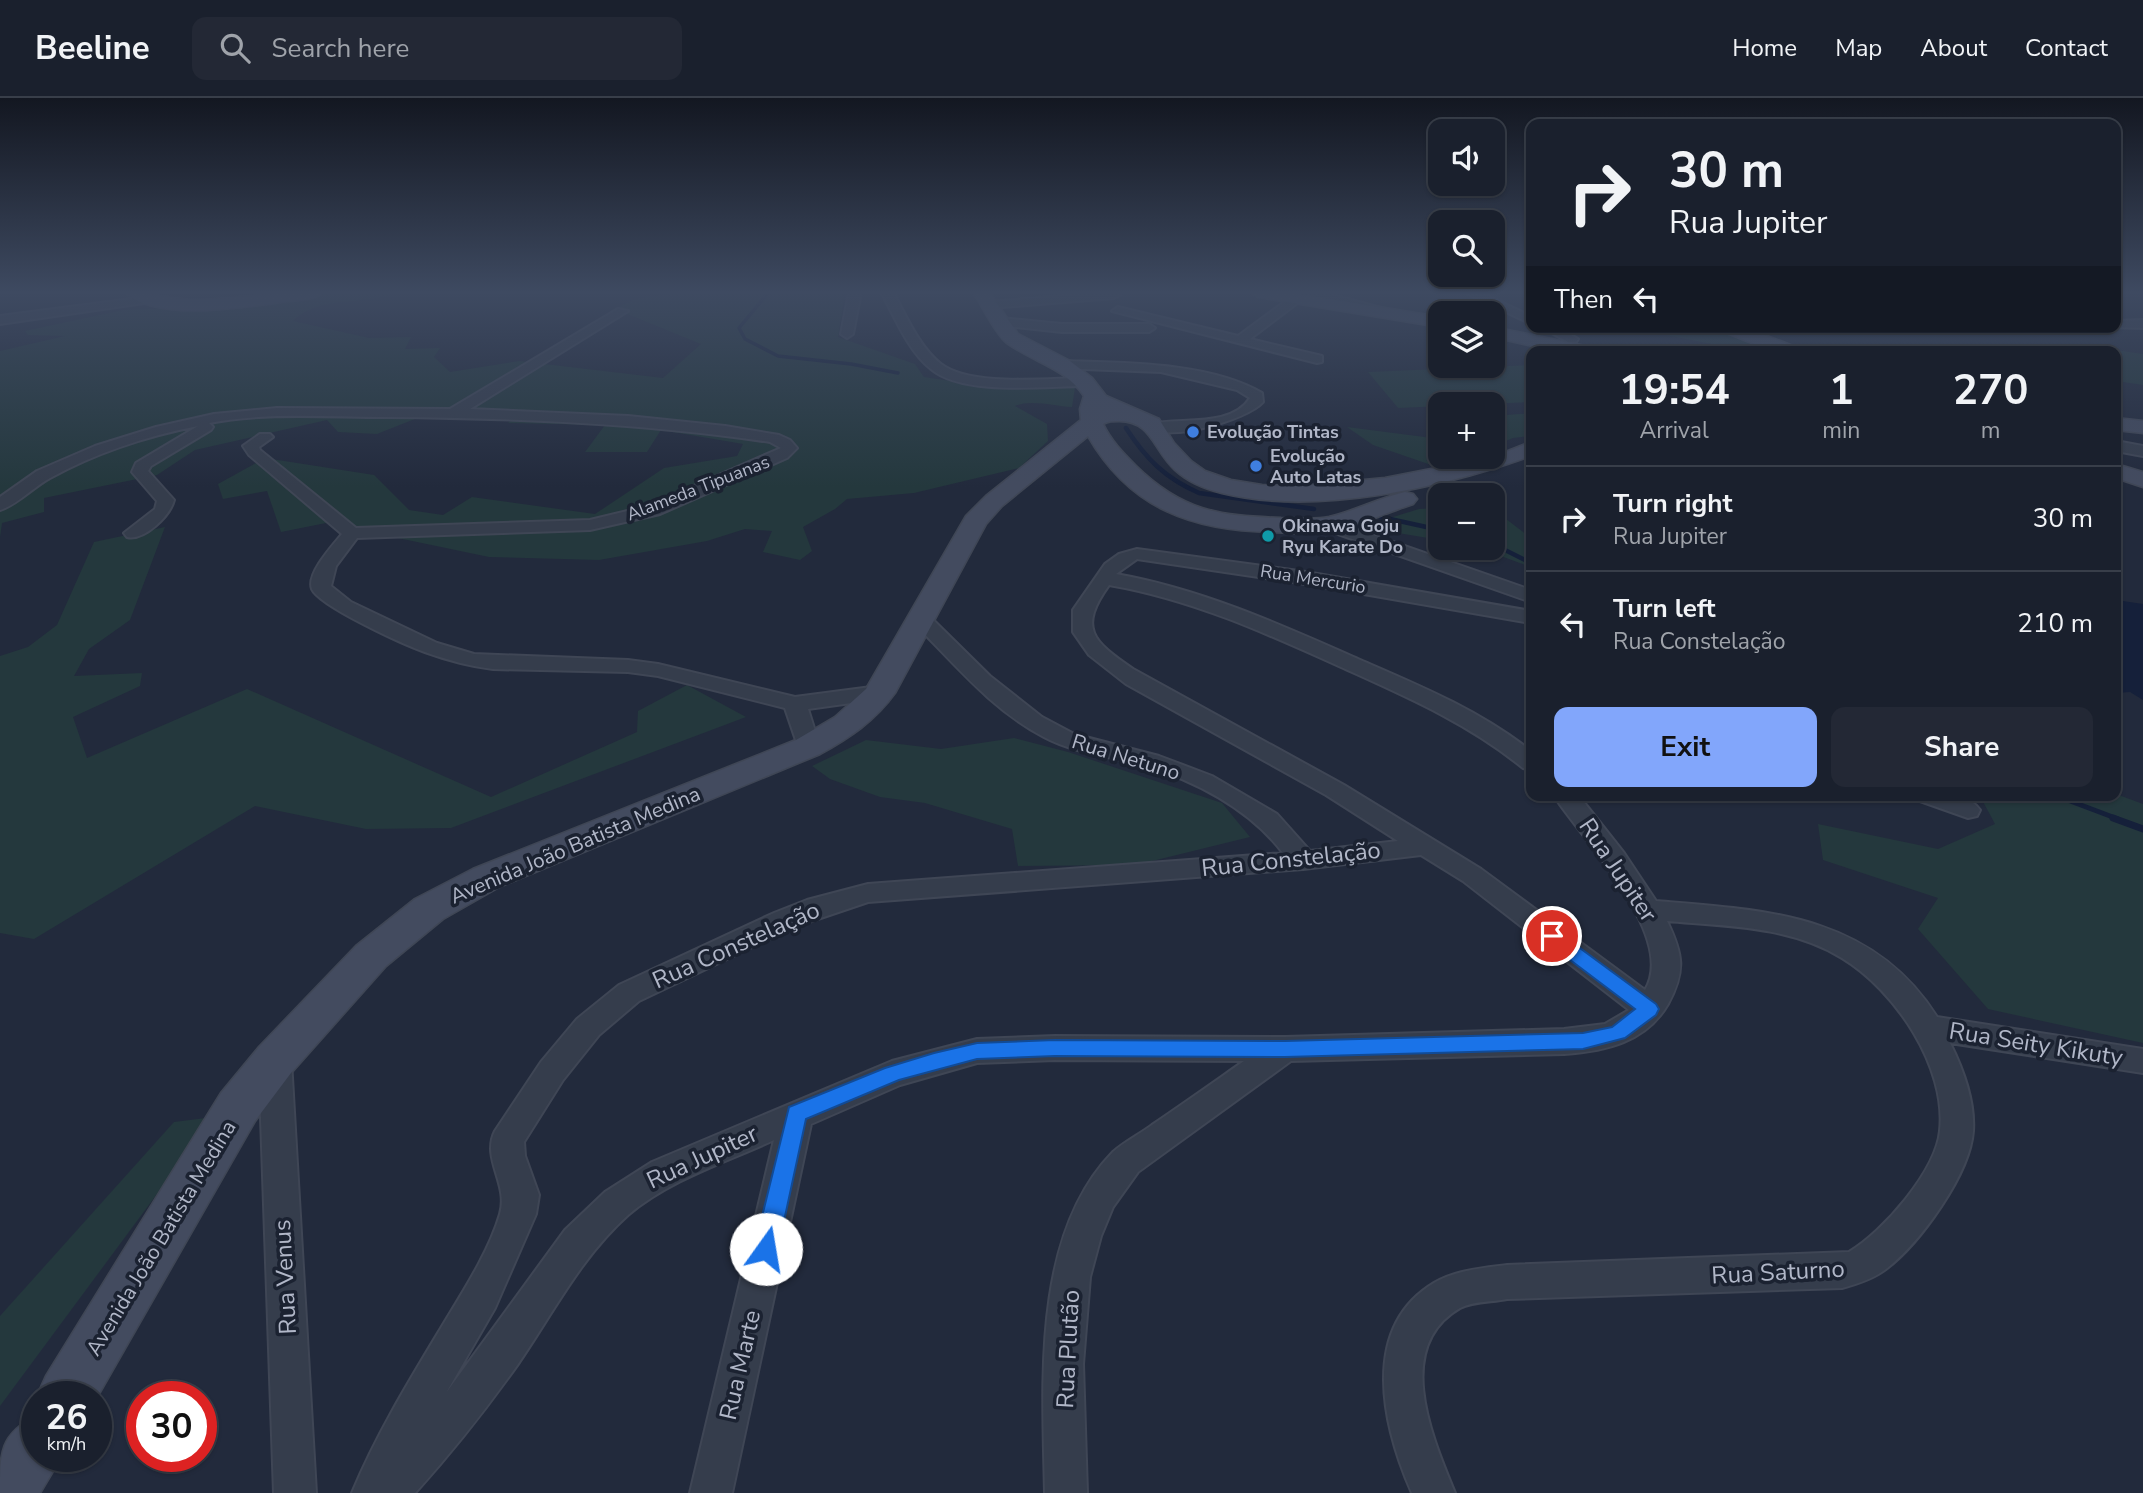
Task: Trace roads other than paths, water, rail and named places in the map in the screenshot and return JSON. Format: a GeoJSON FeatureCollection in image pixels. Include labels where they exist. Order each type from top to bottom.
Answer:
{"type":"FeatureCollection","features":[{"type":"Feature","properties":{"kind":"main road"},"geometry":{"type":"LineString","coordinates":[[1048,357],[1063,365],[1090,389],[1156,428],[1163,443],[1182,464],[1197,476],[1213,482],[1269,491],[1329,492],[1409,482],[1526,458]]}},
{"type":"Feature","properties":{"kind":"main road"},"geometry":{"type":"LineString","coordinates":[[1090,389],[1092,422],[1111,454],[1145,489],[1162,502],[1196,517],[1242,525],[1327,524],[1498,474],[1526,459]]}},
{"type":"Feature","properties":{"kind":"main road"},"geometry":{"type":"LineString","coordinates":[[1092,422],[1104,415],[1133,415]]}},
{"type":"Feature","properties":{"kind":"main road","name":"Avenida João Batista Medina"},"geometry":{"type":"LineString","coordinates":[[75,1381],[238,1107],[275,1060],[371,956],[429,909],[486,878],[808,747],[843,729],[864,712],[879,693],[975,521],[988,506],[1092,422]]}},
{"type":"Feature","properties":{"kind":"main road"},"geometry":{"type":"LineString","coordinates":[[2121,425],[2143,427]]}},
{"type":"Feature","properties":{"kind":"main road","name":"Avenida João Batista Medina"},"geometry":{"type":"LineString","coordinates":[[966,539],[1028,485],[1063,460],[1082,455],[1111,454]]}},
{"type":"Feature","properties":{"kind":"main road"},"geometry":{"type":"LineString","coordinates":[[2121,473],[2143,480]]}},
{"type":"Feature","properties":{"kind":"main road"},"geometry":{"type":"LineString","coordinates":[[1329,492],[1354,499],[1363,513]]}},
{"type":"Feature","properties":{"kind":"main road"},"geometry":{"type":"LineString","coordinates":[[4,1493],[21,1469]]}},
{"type":"Feature","properties":{"kind":"street"},"geometry":{"type":"LineString","coordinates":[[454,413],[545,357]]}},
{"type":"Feature","properties":{"kind":"street"},"geometry":{"type":"LineString","coordinates":[[928,357],[946,374],[985,381],[1090,389]]}},
{"type":"Feature","properties":{"kind":"street"},"geometry":{"type":"LineString","coordinates":[[1309,357],[1317,359]]}},
{"type":"Feature","properties":{"kind":"street"},"geometry":{"type":"LineString","coordinates":[[1063,365],[1161,368],[1242,387],[1256,396],[1256,402],[1247,411],[1228,418],[1156,428]]}},
{"type":"Feature","properties":{"kind":"street","name":"Alameda Tipuanas"},"geometry":{"type":"LineString","coordinates":[[0,505],[21,487],[66,464],[176,426],[225,417],[291,413],[454,413],[638,420],[774,438],[789,448],[782,455],[654,510],[625,518],[559,528],[352,533]]}},
{"type":"Feature","properties":{"kind":"street"},"geometry":{"type":"LineString","coordinates":[[133,533],[163,510],[166,500],[140,472],[144,463],[225,417]]}},
{"type":"Feature","properties":{"kind":"street"},"geometry":{"type":"LineString","coordinates":[[265,437],[251,446],[254,452],[352,533],[323,571],[321,588],[344,606],[451,656],[493,663],[628,666],[658,670],[795,704],[879,693]]}},
{"type":"Feature","properties":{"kind":"street"},"geometry":{"type":"LineString","coordinates":[[2121,447],[2143,451]]}},
{"type":"Feature","properties":{"kind":"street"},"geometry":{"type":"LineString","coordinates":[[1363,513],[1353,520],[1354,527],[1368,539]]}},
{"type":"Feature","properties":{"kind":"street"},"geometry":{"type":"LineString","coordinates":[[1327,524],[1526,594]]}},
{"type":"Feature","properties":{"kind":"street","name":"Rua Mercurio"},"geometry":{"type":"LineString","coordinates":[[1104,578],[1119,560],[1127,556],[1150,554],[1415,595],[1526,616]]}},
{"type":"Feature","properties":{"kind":"street"},"geometry":{"type":"LineString","coordinates":[[1104,578],[1165,589],[1257,621],[1405,687],[1474,723],[1526,759]]}},
{"type":"Feature","properties":{"kind":"street","name":"Rua Constelação"},"geometry":{"type":"LineString","coordinates":[[1104,578],[1083,610],[1081,624],[1086,639],[1103,658],[1133,679],[1335,790],[1472,875],[1649,1009]]}},
{"type":"Feature","properties":{"kind":"street","name":"Rua Netuno"},"geometry":{"type":"LineString","coordinates":[[920,618],[1016,710],[1067,740],[1167,765],[1247,806],[1270,821],[1303,860]]}},
{"type":"Feature","properties":{"kind":"street"},"geometry":{"type":"LineString","coordinates":[[795,704],[808,747]]}},
{"type":"Feature","properties":{"kind":"street","name":"Rua Jupiter"},"geometry":{"type":"LineString","coordinates":[[387,1493],[447,1426],[505,1350],[578,1242],[617,1202],[664,1173],[892,1074],[977,1051],[1055,1048],[1285,1049],[1583,1041],[1618,1033],[1649,1009],[1665,981],[1666,957],[1650,910],[1570,801]]}},
{"type":"Feature","properties":{"kind":"street"},"geometry":{"type":"LineString","coordinates":[[1943,801],[1968,810]]}},
{"type":"Feature","properties":{"kind":"street","name":"Rua Constelação"},"geometry":{"type":"LineString","coordinates":[[373,1493],[412,1414],[482,1294],[518,1214],[521,1195],[508,1156],[507,1141],[552,1071],[588,1027],[629,993],[784,920],[817,907],[867,893],[1303,860],[1425,846]]}},
{"type":"Feature","properties":{"kind":"street","name":"Rua Saturno"},"geometry":{"type":"LineString","coordinates":[[1434,1493],[1413,1446],[1401,1377],[1411,1333],[1423,1314],[1451,1293],[1507,1282],[1842,1271],[1861,1267],[1891,1243],[1921,1208],[1948,1157],[1956,1134],[1950,1082],[1929,1028],[1909,999],[1884,972],[1850,949],[1813,933],[1719,916],[1650,910]]}},
{"type":"Feature","properties":{"kind":"street","name":"Rua Seity Kikuty"},"geometry":{"type":"LineString","coordinates":[[1929,1028],[2143,1061]]}},
{"type":"Feature","properties":{"kind":"street","name":"Rua Plutão"},"geometry":{"type":"LineString","coordinates":[[1066,1493],[1065,1311],[1088,1219],[1108,1181],[1126,1162],[1285,1049]]}},
{"type":"Feature","properties":{"kind":"street","name":"Rua Venus"},"geometry":{"type":"LineString","coordinates":[[275,1060],[295,1493]]}},
{"type":"Feature","properties":{"kind":"street","name":"Rua Marte"},"geometry":{"type":"LineString","coordinates":[[711,1493],[797,1114]]}},
{"type":"Feature","properties":{"kind":"water"},"geometry":{"type":"Polygon","coordinates":[[[2121,601],[2143,604],[2143,700],[2130,692],[2121,693],[2121,601]]]}},
{"type":"Feature","properties":{"kind":"waterway"},"geometry":{"type":"LineString","coordinates":[[788,357],[851,364],[898,373]]}},
{"type":"Feature","properties":{"kind":"waterway"},"geometry":{"type":"LineString","coordinates":[[1126,428],[1157,466],[1176,481],[1199,493],[1314,509]]}},
{"type":"Feature","properties":{"kind":"waterway"},"geometry":{"type":"LineString","coordinates":[[1381,517],[1428,527]]}},
{"type":"Feature","properties":{"kind":"waterway"},"geometry":{"type":"LineString","coordinates":[[1505,550],[1526,560]]}},
{"type":"Feature","properties":{"kind":"waterway"},"geometry":{"type":"LineString","coordinates":[[2070,801],[2118,819]]}},
{"type":"Feature","properties":{"kind":"waterway"},"geometry":{"type":"LineString","coordinates":[[2113,818],[2143,829]]}},
{"type":"Feature","properties":{"kind":"place","name":"Evolução Tintas"},"geometry":{"type":"Point","coordinates":[1193,432]}},
{"type":"Feature","properties":{"kind":"place","name":"Evolução Auto Latas"},"geometry":{"type":"Point","coordinates":[1256,466]}},
{"type":"Feature","properties":{"kind":"place","name":"Okinawa Goju Ryu Karate Do"},"geometry":{"type":"Point","coordinates":[1268,536]}}]}
